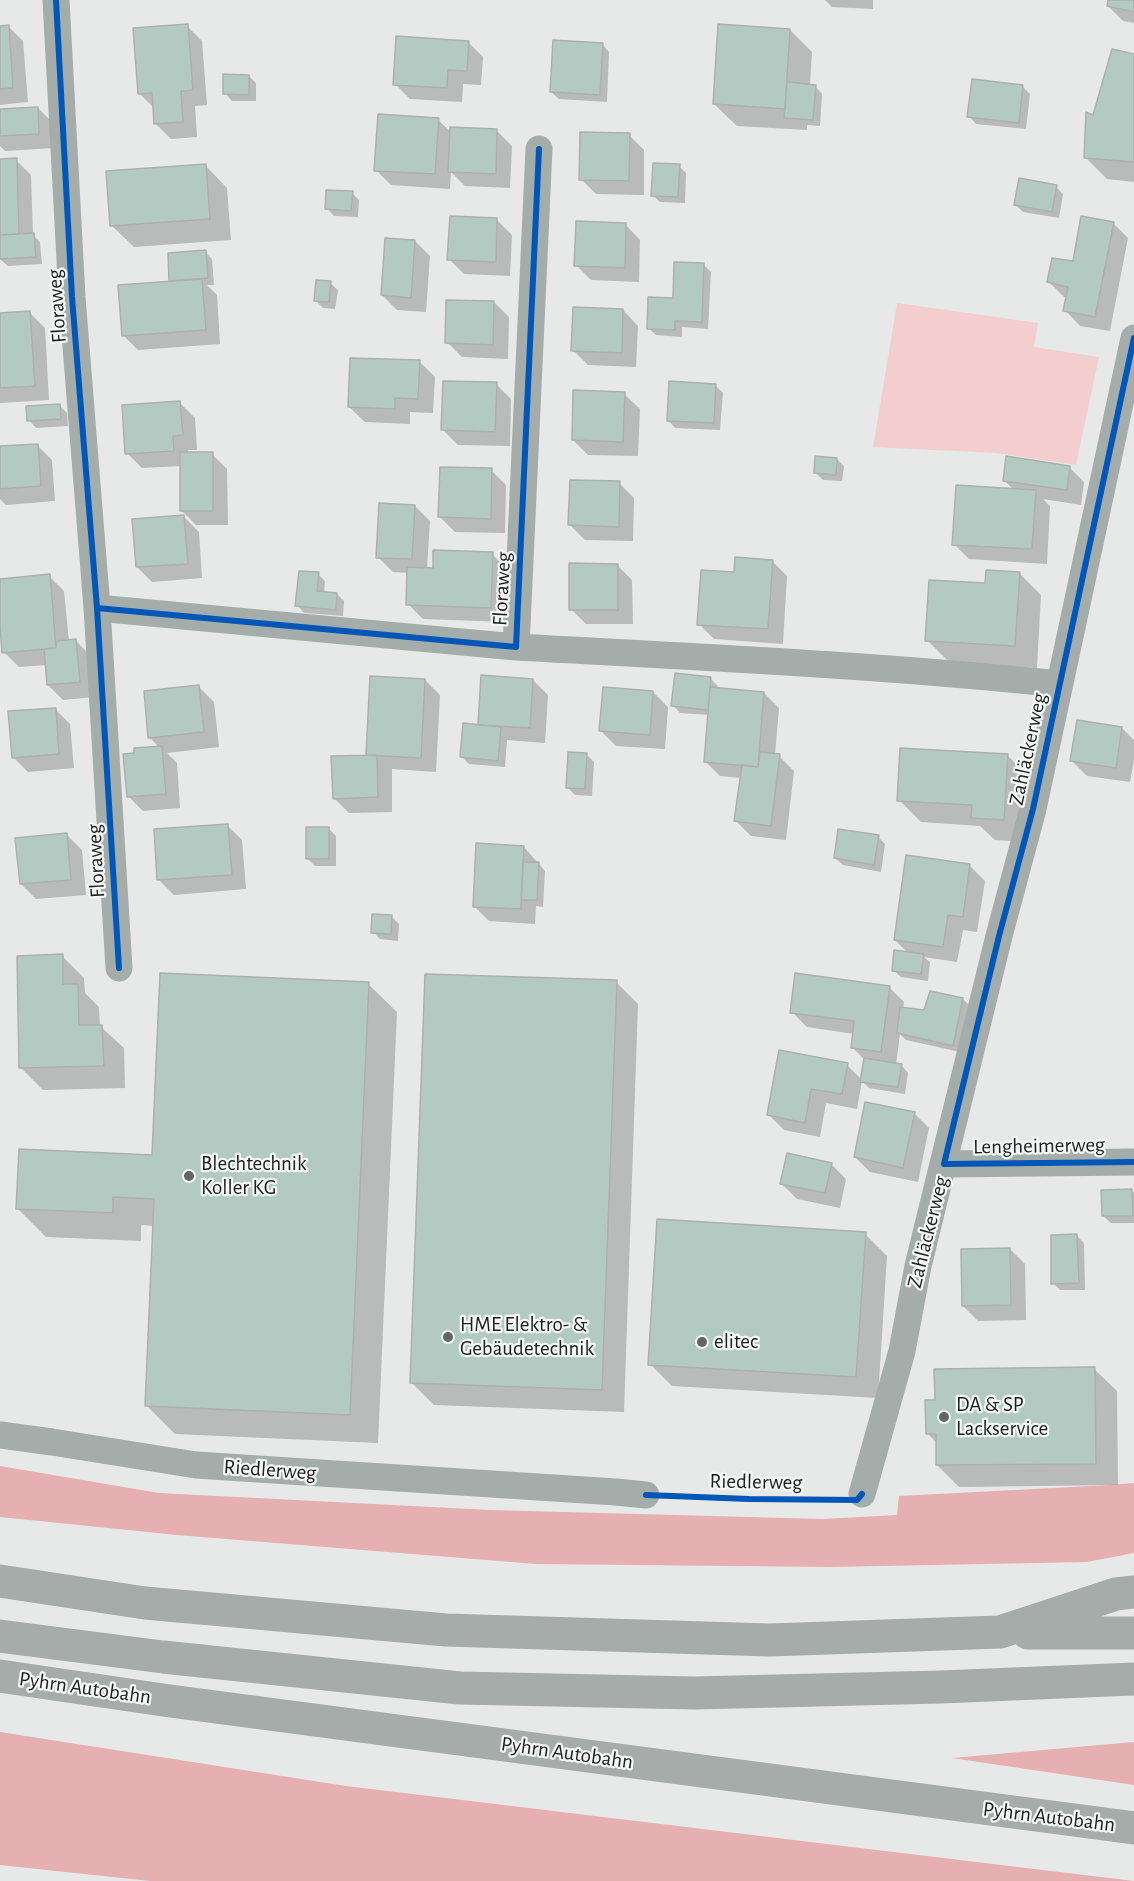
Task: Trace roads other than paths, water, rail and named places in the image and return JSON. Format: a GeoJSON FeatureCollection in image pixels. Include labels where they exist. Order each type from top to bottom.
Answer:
{"type":"FeatureCollection","features":[{"type":"Feature","properties":{"kind":"highway"},"geometry":{"type":"LineString","coordinates":[[0,1581],[145,1603],[446,1630],[770,1640],[1000,1632],[1134,1632]]}},
{"type":"Feature","properties":{"kind":"highway"},"geometry":{"type":"LineString","coordinates":[[1000,1632],[1116,1594],[1134,1592]]}},
{"type":"Feature","properties":{"kind":"highway"},"geometry":{"type":"LineString","coordinates":[[0,1636],[163,1657],[460,1688],[694,1693],[940,1687],[1134,1679]]}},
{"type":"Feature","properties":{"kind":"highway","name":"Pyhrn Autobahn"},"geometry":{"type":"LineString","coordinates":[[0,1676],[170,1701],[1134,1828]]}},
{"type":"Feature","properties":{"kind":"street","name":"Floraweg"},"geometry":{"type":"LineString","coordinates":[[56,0],[72,297],[97,608],[119,968]]}},
{"type":"Feature","properties":{"kind":"street","name":"Floraweg"},"geometry":{"type":"LineString","coordinates":[[516,647],[539,149]]}},
{"type":"Feature","properties":{"kind":"street","name":"Zahläckerweg"},"geometry":{"type":"LineString","coordinates":[[862,1494],[902,1351],[918,1266],[999,936],[1033,809],[1134,338]]}},
{"type":"Feature","properties":{"kind":"street","name":"Floraweg"},"geometry":{"type":"LineString","coordinates":[[97,608],[516,647],[801,663],[991,676],[1059,684]]}},
{"type":"Feature","properties":{"kind":"street","name":"Lengheimerweg"},"geometry":{"type":"LineString","coordinates":[[944,1164],[1134,1162]]}},
{"type":"Feature","properties":{"kind":"street","name":"Riedlerweg"},"geometry":{"type":"LineString","coordinates":[[0,1435],[196,1465],[616,1492],[646,1496]]}},
{"type":"Feature","properties":{"kind":"place","name":"Blechtechnik Koller KG"},"geometry":{"type":"Point","coordinates":[189,1176]}},
{"type":"Feature","properties":{"kind":"place","name":"HME Elektro- & Gebäudetechnik"},"geometry":{"type":"Point","coordinates":[448,1337]}},
{"type":"Feature","properties":{"kind":"place","name":"elitec"},"geometry":{"type":"Point","coordinates":[702,1342]}},
{"type":"Feature","properties":{"kind":"place","name":"DA & SP Lackservice"},"geometry":{"type":"Point","coordinates":[944,1417]}}]}
